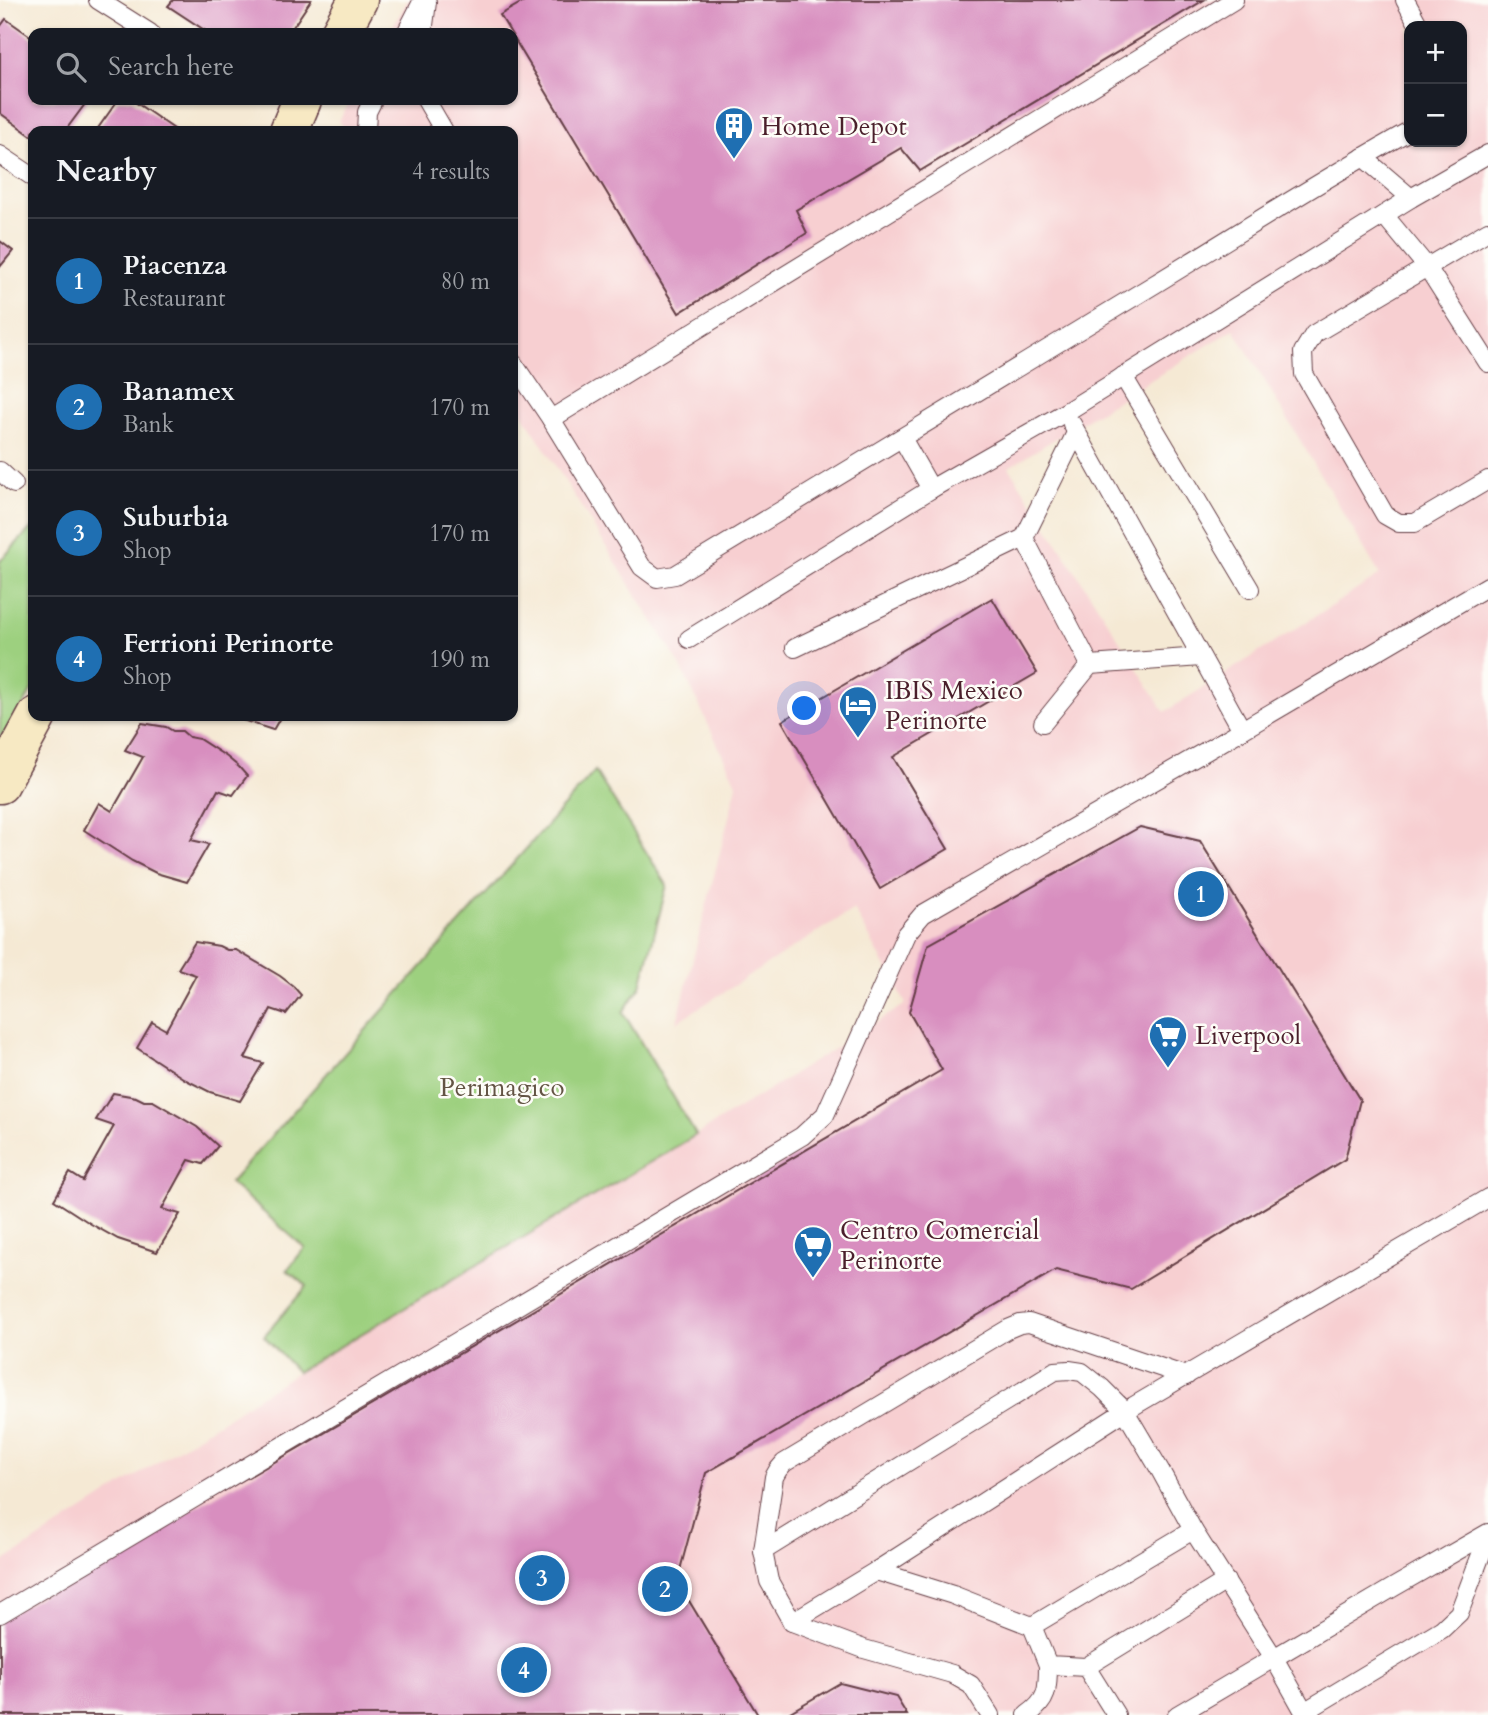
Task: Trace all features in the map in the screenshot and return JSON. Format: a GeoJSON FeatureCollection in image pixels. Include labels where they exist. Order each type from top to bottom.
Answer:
{"type":"FeatureCollection","features":[{"type":"Feature","properties":{"kind":"street"},"geometry":{"type":"LineString","coordinates":[[343,28],[358,0]]}},
{"type":"Feature","properties":{"kind":"street"},"geometry":{"type":"LineString","coordinates":[[291,126],[300,105]]}},
{"type":"Feature","properties":{"kind":"street"},"geometry":{"type":"LineString","coordinates":[[0,784],[34,721]]}},
{"type":"Feature","properties":{"kind":"lane"},"geometry":{"type":"LineString","coordinates":[[98,0],[142,28]]}},
{"type":"Feature","properties":{"kind":"lane"},"geometry":{"type":"LineString","coordinates":[[409,28],[425,0]]}},
{"type":"Feature","properties":{"kind":"lane"},"geometry":{"type":"LineString","coordinates":[[423,28],[425,0]]}},
{"type":"Feature","properties":{"kind":"lane"},"geometry":{"type":"LineString","coordinates":[[551,419],[1234,0]]}},
{"type":"Feature","properties":{"kind":"lane"},"geometry":{"type":"LineString","coordinates":[[1405,0],[1416,21]]}},
{"type":"Feature","properties":{"kind":"lane"},"geometry":{"type":"LineString","coordinates":[[366,126],[370,105]]}},
{"type":"Feature","properties":{"kind":"lane"},"geometry":{"type":"LineString","coordinates":[[429,105],[441,126]]}},
{"type":"Feature","properties":{"kind":"lane"},"geometry":{"type":"LineString","coordinates":[[518,370],[642,567],[657,578],[675,575],[1404,134]]}},
{"type":"Feature","properties":{"kind":"lane"},"geometry":{"type":"LineString","coordinates":[[689,639],[930,489],[1066,412],[1411,198],[1488,154]]}},
{"type":"Feature","properties":{"kind":"lane"},"geometry":{"type":"LineString","coordinates":[[0,155],[28,174]]}},
{"type":"Feature","properties":{"kind":"lane"},"geometry":{"type":"LineString","coordinates":[[1363,157],[1411,198]]}},
{"type":"Feature","properties":{"kind":"lane"},"geometry":{"type":"LineString","coordinates":[[1384,215],[1427,267],[1488,363]]}},
{"type":"Feature","properties":{"kind":"lane"},"geometry":{"type":"LineString","coordinates":[[1488,231],[1314,334],[1303,352],[1304,374],[1385,515],[1399,523],[1415,523],[1488,480]]}},
{"type":"Feature","properties":{"kind":"lane"},"geometry":{"type":"LineString","coordinates":[[1123,376],[1250,589]]}},
{"type":"Feature","properties":{"kind":"lane"},"geometry":{"type":"LineString","coordinates":[[1066,412],[1242,730]]}},
{"type":"Feature","properties":{"kind":"lane"},"geometry":{"type":"LineString","coordinates":[[795,648],[1024,538],[1076,432]]}},
{"type":"Feature","properties":{"kind":"lane"},"geometry":{"type":"LineString","coordinates":[[902,438],[930,489]]}},
{"type":"Feature","properties":{"kind":"lane"},"geometry":{"type":"LineString","coordinates":[[0,471],[14,484]]}},
{"type":"Feature","properties":{"kind":"lane"},"geometry":{"type":"LineString","coordinates":[[1024,538],[1090,666]]}},
{"type":"Feature","properties":{"kind":"lane"},"geometry":{"type":"LineString","coordinates":[[0,1614],[802,1136],[825,1115],[906,934],[923,914],[1488,586]]}},
{"type":"Feature","properties":{"kind":"lane"},"geometry":{"type":"LineString","coordinates":[[1043,723],[1090,666],[1201,657]]}},
{"type":"Feature","properties":{"kind":"lane"},"geometry":{"type":"LineString","coordinates":[[792,1622],[876,1572],[1125,1411],[1488,1198]]}},
{"type":"Feature","properties":{"kind":"lane"},"geometry":{"type":"LineString","coordinates":[[990,1715],[971,1685],[953,1674],[864,1649],[792,1622],[769,1581],[763,1551],[774,1477],[778,1470],[784,1463],[1020,1324],[1029,1323],[1186,1376]]}},
{"type":"Feature","properties":{"kind":"lane"},"geometry":{"type":"LineString","coordinates":[[763,1551],[1055,1371],[1069,1370],[1082,1372],[1125,1411],[1193,1530],[1305,1713],[1442,1629],[1459,1613],[1488,1535]]}},
{"type":"Feature","properties":{"kind":"lane"},"geometry":{"type":"LineString","coordinates":[[1032,1626],[1193,1530]]}},
{"type":"Feature","properties":{"kind":"lane"},"geometry":{"type":"LineString","coordinates":[[1177,1715],[1488,1535]]}},
{"type":"Feature","properties":{"kind":"lane"},"geometry":{"type":"LineString","coordinates":[[876,1572],[953,1595],[1032,1626],[1048,1665],[1048,1684],[1044,1701],[1027,1715]]}},
{"type":"Feature","properties":{"kind":"lane"},"geometry":{"type":"LineString","coordinates":[[1048,1665],[1086,1667],[1226,1581]]}},
{"type":"Feature","properties":{"kind":"lane"},"geometry":{"type":"LineString","coordinates":[[1086,1667],[1116,1715]]}},
{"type":"Feature","properties":{"kind":"shaded area"},"geometry":{"type":"Polygon","coordinates":[[[408,0],[1488,0],[1488,1715],[0,1715],[0,1564],[297,1372],[696,1135],[906,1004],[854,909],[677,1022],[737,785],[679,663],[518,406],[518,126],[342,126],[339,121],[348,105],[518,105],[518,28],[392,28],[408,0]],[[1234,329],[1009,467],[1165,712],[1380,575],[1234,329]]]}},
{"type":"Feature","properties":{"kind":"green space"},"geometry":{"type":"Polygon","coordinates":[[[28,531],[28,697],[0,748],[0,561],[28,531]]]}},
{"type":"Feature","properties":{"kind":"green space","name":"Perimagico"},"geometry":{"type":"Polygon","coordinates":[[[595,771],[667,885],[641,986],[623,1012],[696,1135],[297,1372],[264,1336],[307,1286],[287,1270],[305,1248],[230,1183],[595,771]]]}},
{"type":"Feature","properties":{"kind":"building"},"geometry":{"type":"Polygon","coordinates":[[[173,0],[311,0],[292,28],[201,28],[168,6],[173,0]]]}},
{"type":"Feature","properties":{"kind":"building","name":"Home Depot"},"geometry":{"type":"Polygon","coordinates":[[[526,0],[1204,0],[920,171],[901,148],[796,210],[807,233],[679,313],[518,45],[518,28],[508,28],[500,15],[526,0]]]}},
{"type":"Feature","properties":{"kind":"building"},"geometry":{"type":"Polygon","coordinates":[[[6,19],[28,34],[28,105],[84,105],[69,126],[28,126],[28,133],[0,113],[0,27],[6,19]]]}},
{"type":"Feature","properties":{"kind":"building"},"geometry":{"type":"Polygon","coordinates":[[[114,105],[139,105],[170,126],[100,126],[114,105]]]}},
{"type":"Feature","properties":{"kind":"building"},"geometry":{"type":"Polygon","coordinates":[[[0,241],[13,251],[0,267],[0,241]]]}},
{"type":"Feature","properties":{"kind":"building","name":"IBIS Mexico Perinorte"},"geometry":{"type":"Polygon","coordinates":[[[992,598],[1037,673],[893,757],[948,849],[880,889],[782,721],[992,598]]]}},
{"type":"Feature","properties":{"kind":"building"},"geometry":{"type":"Polygon","coordinates":[[[245,721],[278,721],[273,730],[245,721]]]}},
{"type":"Feature","properties":{"kind":"building"},"geometry":{"type":"Polygon","coordinates":[[[142,723],[182,731],[189,737],[199,739],[227,757],[247,776],[233,795],[218,790],[191,840],[209,844],[187,882],[156,873],[132,861],[84,830],[99,803],[112,811],[143,757],[125,750],[142,723]]]}},
{"type":"Feature","properties":{"kind":"building","name":"Centro Comercial Perinorte"},"geometry":{"type":"Polygon","coordinates":[[[1140,827],[1200,841],[1360,1100],[1345,1159],[1131,1289],[1056,1270],[706,1473],[677,1581],[758,1715],[0,1715],[0,1620],[316,1438],[942,1070],[909,1012],[928,945],[1140,827]]]}},
{"type":"Feature","properties":{"kind":"building"},"geometry":{"type":"Polygon","coordinates":[[[195,942],[236,950],[280,976],[301,995],[286,1014],[271,1009],[245,1058],[263,1063],[240,1101],[210,1092],[186,1080],[137,1048],[152,1022],[166,1030],[196,975],[178,969],[195,942]]]}},
{"type":"Feature","properties":{"kind":"building"},"geometry":{"type":"Polygon","coordinates":[[[113,1093],[153,1101],[197,1127],[218,1146],[203,1164],[189,1160],[162,1209],[180,1214],[157,1252],[118,1239],[54,1200],[70,1173],[83,1181],[114,1126],[96,1120],[113,1093]]]}},
{"type":"Feature","properties":{"kind":"building"},"geometry":{"type":"Polygon","coordinates":[[[840,1683],[896,1697],[907,1715],[785,1715],[840,1683]]]}},
{"type":"Feature","properties":{"kind":"place","name":"Home Depot"},"geometry":{"type":"Point","coordinates":[734,160]}},
{"type":"Feature","properties":{"kind":"place","name":"IBIS Mexico Perinorte"},"geometry":{"type":"Point","coordinates":[858,739]}},
{"type":"Feature","properties":{"kind":"place","name":"Piacenza"},"geometry":{"type":"Point","coordinates":[1201,894]}},
{"type":"Feature","properties":{"kind":"place","name":"Liverpool"},"geometry":{"type":"Point","coordinates":[1168,1069]}},
{"type":"Feature","properties":{"kind":"place","name":"Centro Comercial Perinorte"},"geometry":{"type":"Point","coordinates":[813,1279]}},
{"type":"Feature","properties":{"kind":"place","name":"Suburbia"},"geometry":{"type":"Point","coordinates":[542,1578]}},
{"type":"Feature","properties":{"kind":"place","name":"Banamex"},"geometry":{"type":"Point","coordinates":[665,1589]}},
{"type":"Feature","properties":{"kind":"place","name":"Ferrioni Perinorte"},"geometry":{"type":"Point","coordinates":[524,1670]}}]}
